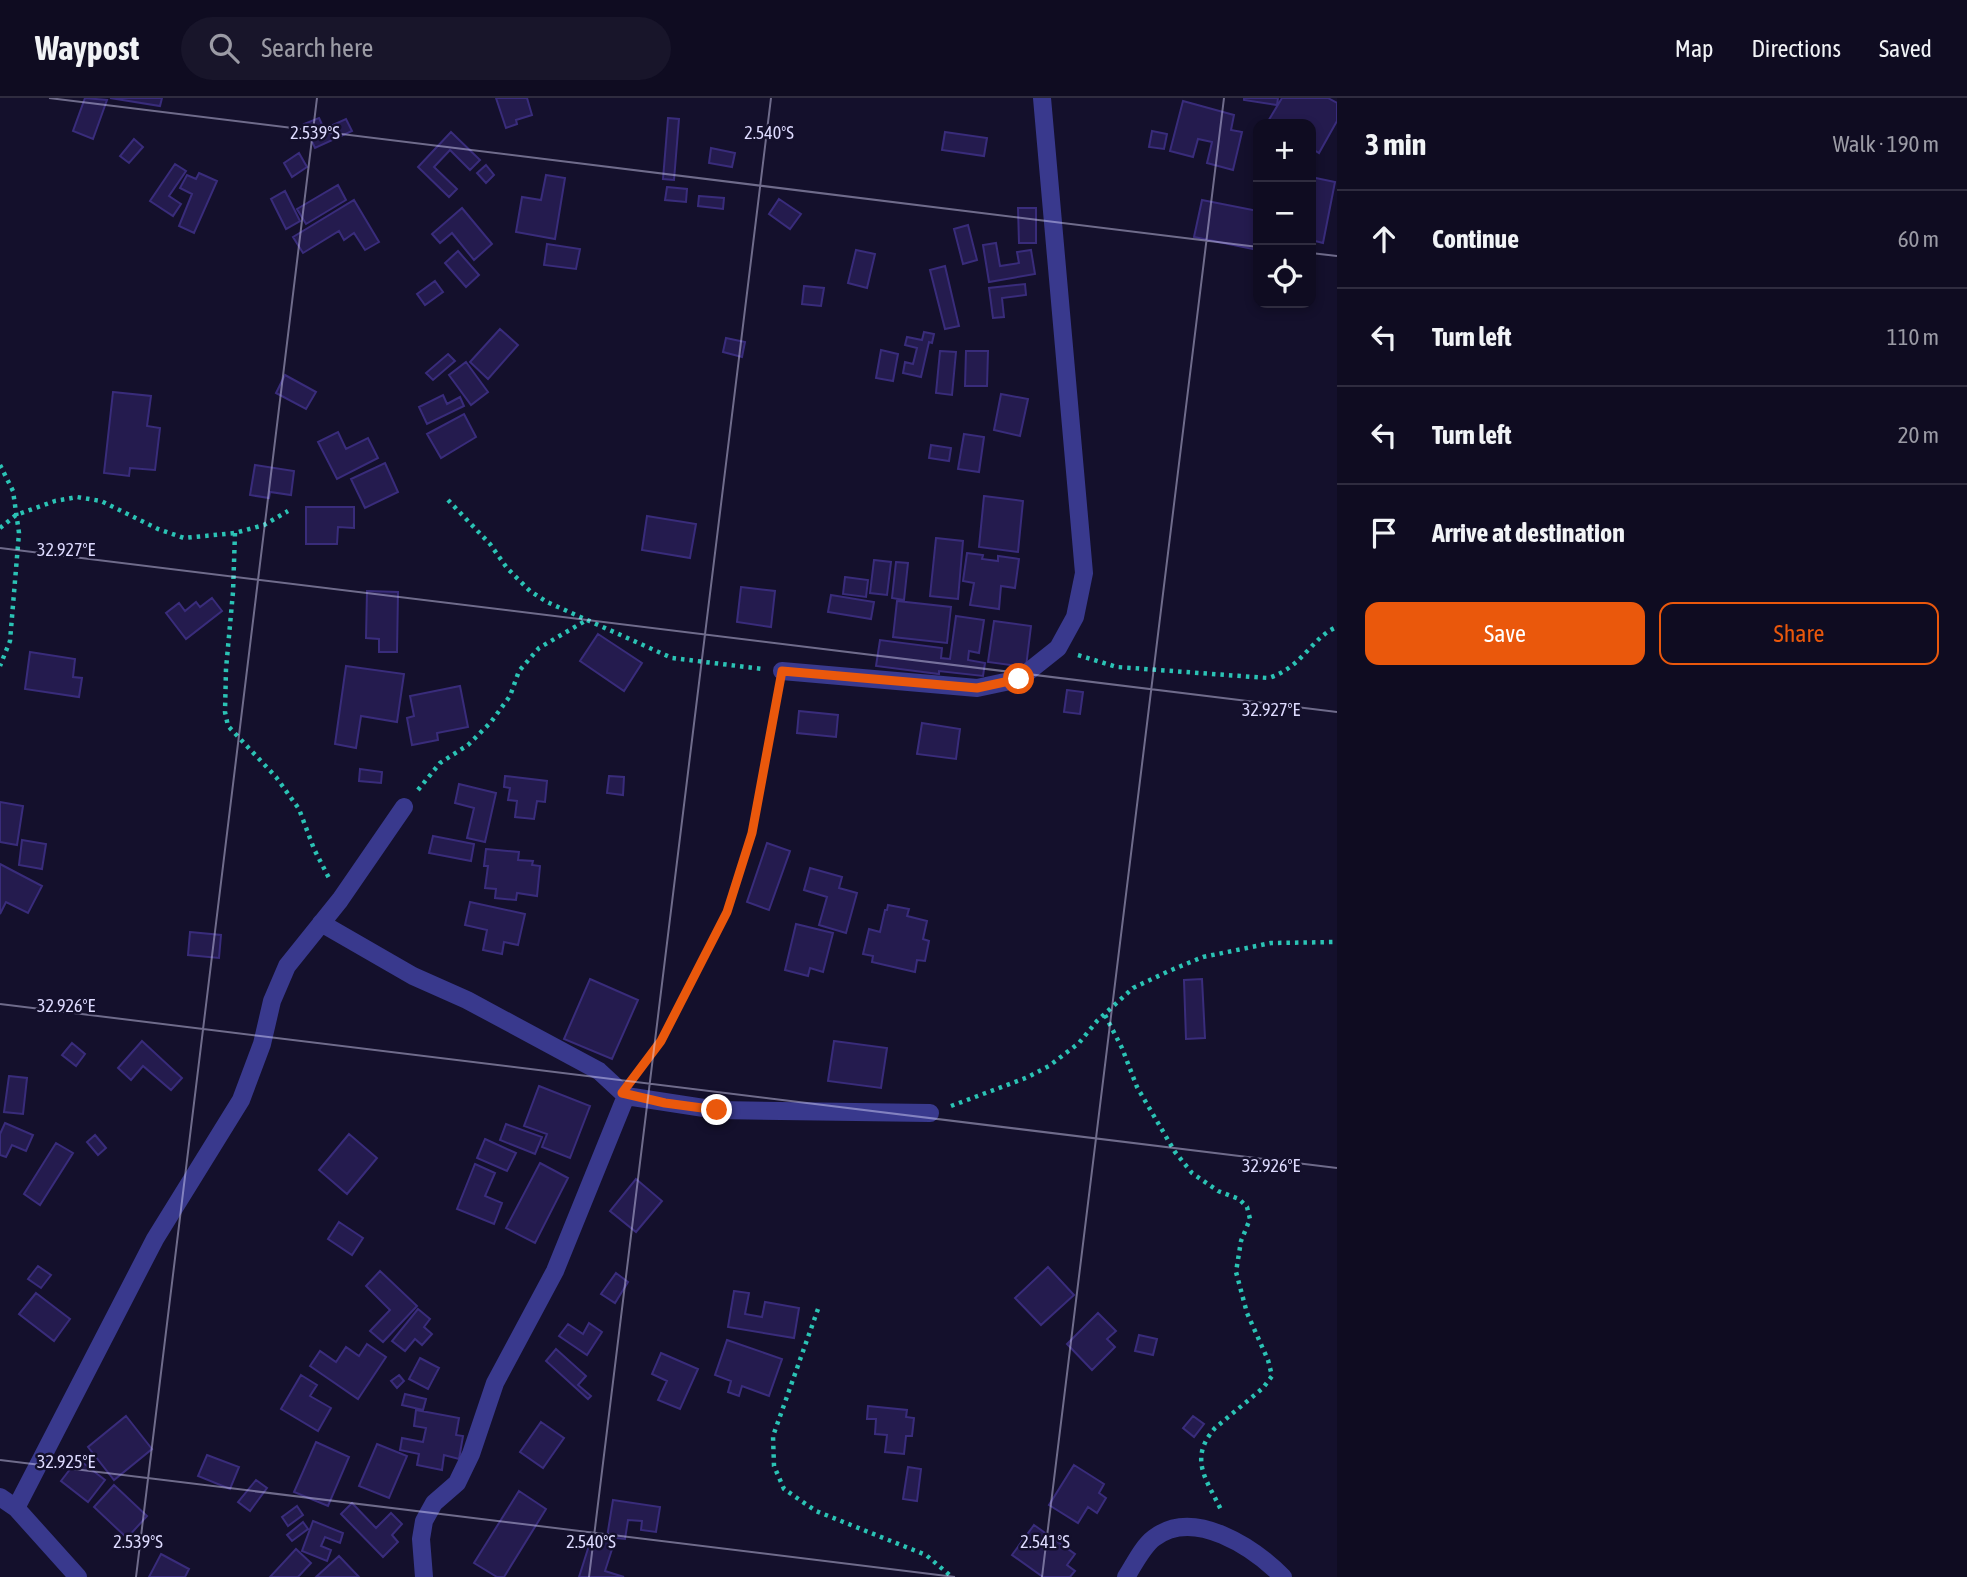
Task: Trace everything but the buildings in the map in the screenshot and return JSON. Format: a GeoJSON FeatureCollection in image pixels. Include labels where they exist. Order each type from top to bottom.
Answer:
{"type":"FeatureCollection","features":[{"type":"Feature","properties":{"kind":"street"},"geometry":{"type":"LineString","coordinates":[[782,671],[977,688],[1019,679],[1058,648],[1075,617],[1084,573],[1042,98]]}},
{"type":"Feature","properties":{"kind":"street"},"geometry":{"type":"LineString","coordinates":[[16,1508],[155,1239],[241,1100],[262,1044],[272,1001],[287,966],[340,900],[404,807]]}},
{"type":"Feature","properties":{"kind":"street"},"geometry":{"type":"LineString","coordinates":[[321,923],[413,976],[467,1000],[599,1070],[624,1095],[717,1110],[930,1113]]}},
{"type":"Feature","properties":{"kind":"street"},"geometry":{"type":"LineString","coordinates":[[424,1577],[421,1539],[424,1521],[434,1503],[457,1483],[471,1454],[495,1383],[555,1271],[594,1179],[624,1095]]}},
{"type":"Feature","properties":{"kind":"street"},"geometry":{"type":"LineString","coordinates":[[0,1497],[16,1508],[78,1577]]}},
{"type":"Feature","properties":{"kind":"street"},"geometry":{"type":"LineString","coordinates":[[1126,1577],[1153,1538],[1174,1528],[1191,1527],[1236,1541],[1266,1561],[1283,1577]]}},
{"type":"Feature","properties":{"kind":"path"},"geometry":{"type":"LineString","coordinates":[[0,465],[13,491],[19,533],[10,641],[0,666]]}},
{"type":"Feature","properties":{"kind":"path"},"geometry":{"type":"LineString","coordinates":[[0,527],[16,515],[55,501],[77,497],[101,502],[184,538],[235,533],[264,525],[288,511]]}},
{"type":"Feature","properties":{"kind":"path"},"geometry":{"type":"LineString","coordinates":[[448,500],[490,544],[507,568],[530,591],[547,602],[672,658],[782,671],[752,833],[727,912],[661,1041],[624,1095]]}},
{"type":"Feature","properties":{"kind":"path"},"geometry":{"type":"LineString","coordinates":[[235,533],[226,669],[225,712],[228,726],[276,777],[299,809],[314,849],[340,900]]}},
{"type":"Feature","properties":{"kind":"path"},"geometry":{"type":"LineString","coordinates":[[404,807],[440,763],[468,745],[491,722],[510,696],[519,671],[539,648],[585,621]]}},
{"type":"Feature","properties":{"kind":"path"},"geometry":{"type":"LineString","coordinates":[[1058,648],[1117,667],[1268,678],[1280,675],[1330,630],[1337,627]]}},
{"type":"Feature","properties":{"kind":"path"},"geometry":{"type":"LineString","coordinates":[[930,1113],[1028,1077],[1049,1066],[1079,1043],[1133,988],[1203,957],[1271,943],[1337,942]]}},
{"type":"Feature","properties":{"kind":"path"},"geometry":{"type":"LineString","coordinates":[[1105,1015],[1122,1048],[1137,1087],[1175,1152],[1192,1173],[1218,1191],[1239,1199],[1247,1207],[1250,1219],[1241,1241],[1236,1272],[1247,1313],[1268,1360],[1272,1376],[1263,1388],[1209,1435],[1202,1454],[1201,1470],[1236,1541]]}},
{"type":"Feature","properties":{"kind":"path"},"geometry":{"type":"LineString","coordinates":[[818,1309],[773,1436],[774,1466],[784,1489],[816,1511],[926,1555],[952,1577]]}},
{"type":"Feature","properties":{"kind":"route"},"geometry":{"type":"LineString","coordinates":[[717,1110],[665,1103],[622,1093],[661,1041],[727,912],[752,833],[782,671],[977,688],[1019,679]]}}]}
